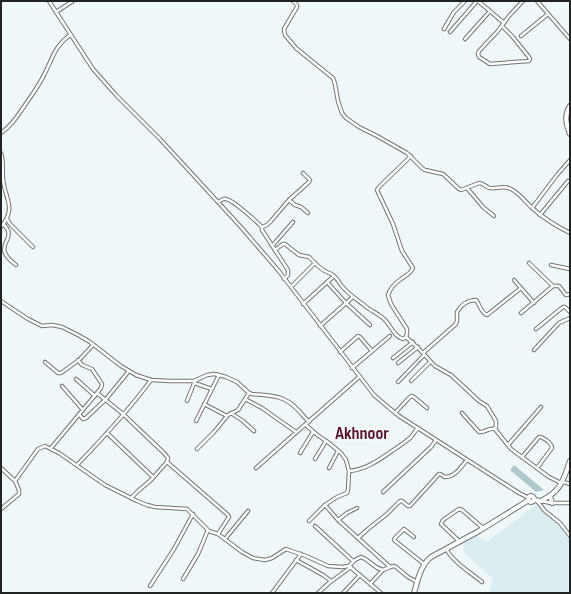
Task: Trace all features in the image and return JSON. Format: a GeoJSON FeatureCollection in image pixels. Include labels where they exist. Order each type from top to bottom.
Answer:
{"type":"FeatureCollection","features":[{"type":"Feature","properties":{"kind":"main road"},"geometry":{"type":"LineString","coordinates":[[570,106],[567,110],[566,118],[570,133]]}},
{"type":"Feature","properties":{"kind":"main road"},"geometry":{"type":"LineString","coordinates":[[414,593],[424,564],[435,554],[484,529],[532,496],[537,501],[556,492],[562,483],[570,460]]}},
{"type":"Feature","properties":{"kind":"main road"},"geometry":{"type":"LineString","coordinates":[[550,496],[552,503]]}},
{"type":"Feature","properties":{"kind":"street"},"geometry":{"type":"LineString","coordinates":[[48,1],[93,69],[218,202],[278,270],[374,395],[396,413],[418,428],[529,499]]}},
{"type":"Feature","properties":{"kind":"street"},"geometry":{"type":"LineString","coordinates":[[56,12],[73,1]]}},
{"type":"Feature","properties":{"kind":"street"},"geometry":{"type":"LineString","coordinates":[[293,1],[297,7],[284,29],[285,35],[296,48],[333,78],[338,101],[342,113],[346,118],[359,127],[407,152],[425,170],[443,174],[459,189],[464,189],[481,183],[490,188],[506,187],[511,189],[540,215],[554,225],[570,233]]}},
{"type":"Feature","properties":{"kind":"street"},"geometry":{"type":"LineString","coordinates":[[444,29],[454,12],[465,1]]}},
{"type":"Feature","properties":{"kind":"street"},"geometry":{"type":"LineString","coordinates":[[450,32],[478,1],[503,24],[530,59],[529,61],[490,64],[479,57],[478,54],[479,51],[497,32],[503,24],[508,16],[523,1]]}},
{"type":"Feature","properties":{"kind":"street"},"geometry":{"type":"LineString","coordinates":[[537,1],[570,39]]}},
{"type":"Feature","properties":{"kind":"street"},"geometry":{"type":"LineString","coordinates":[[465,39],[490,11]]}},
{"type":"Feature","properties":{"kind":"street"},"geometry":{"type":"LineString","coordinates":[[521,36],[548,14]]}},
{"type":"Feature","properties":{"kind":"street"},"geometry":{"type":"LineString","coordinates":[[1,133],[13,123],[34,93],[55,51],[64,39],[70,35]]}},
{"type":"Feature","properties":{"kind":"street"},"geometry":{"type":"LineString","coordinates":[[1,154],[3,165],[3,183],[9,207],[7,219],[2,226],[9,231],[5,253],[6,256],[16,265]]}},
{"type":"Feature","properties":{"kind":"street"},"geometry":{"type":"LineString","coordinates":[[406,337],[407,329],[391,304],[388,295],[389,291],[397,282],[412,271],[413,268],[402,251],[393,224],[377,190],[379,186],[411,156]]}},
{"type":"Feature","properties":{"kind":"street"},"geometry":{"type":"LineString","coordinates":[[532,208],[570,160]]}},
{"type":"Feature","properties":{"kind":"street"},"geometry":{"type":"LineString","coordinates":[[262,227],[267,225],[289,200],[310,180],[303,173]]}},
{"type":"Feature","properties":{"kind":"street"},"geometry":{"type":"LineString","coordinates":[[540,215],[568,180]]}},
{"type":"Feature","properties":{"kind":"street"},"geometry":{"type":"LineString","coordinates":[[467,188],[483,207],[494,216]]}},
{"type":"Feature","properties":{"kind":"street"},"geometry":{"type":"LineString","coordinates":[[218,202],[228,199],[262,227],[262,230],[288,270],[288,275],[284,279]]}},
{"type":"Feature","properties":{"kind":"street"},"geometry":{"type":"LineString","coordinates":[[289,200],[308,213]]}},
{"type":"Feature","properties":{"kind":"street"},"geometry":{"type":"LineString","coordinates":[[7,219],[10,224],[34,247]]}},
{"type":"Feature","properties":{"kind":"street"},"geometry":{"type":"LineString","coordinates":[[272,246],[293,222]]}},
{"type":"Feature","properties":{"kind":"street"},"geometry":{"type":"LineString","coordinates":[[275,250],[284,244],[299,255],[309,257],[323,270],[331,273],[353,297],[388,322],[393,332],[397,336],[403,339],[406,337],[413,342],[430,362],[437,368],[451,375],[479,401],[489,408],[496,421],[495,429],[508,445],[549,477],[562,483],[570,484]]}},
{"type":"Feature","properties":{"kind":"street"},"geometry":{"type":"LineString","coordinates":[[291,288],[315,263]]}},
{"type":"Feature","properties":{"kind":"street"},"geometry":{"type":"LineString","coordinates":[[529,263],[553,286]]}},
{"type":"Feature","properties":{"kind":"street"},"geometry":{"type":"LineString","coordinates":[[551,265],[570,269]]}},
{"type":"Feature","properties":{"kind":"street"},"geometry":{"type":"LineString","coordinates":[[303,304],[334,276]]}},
{"type":"Feature","properties":{"kind":"street"},"geometry":{"type":"LineString","coordinates":[[514,280],[534,303]]}},
{"type":"Feature","properties":{"kind":"street"},"geometry":{"type":"LineString","coordinates":[[327,282],[346,303],[370,325]]}},
{"type":"Feature","properties":{"kind":"street"},"geometry":{"type":"LineString","coordinates":[[521,313],[553,286],[559,286],[566,295],[570,294]]}},
{"type":"Feature","properties":{"kind":"street"},"geometry":{"type":"LineString","coordinates":[[398,382],[424,354],[456,324],[458,321],[457,312],[465,304],[471,300],[477,301],[484,314],[487,315],[521,288]]}},
{"type":"Feature","properties":{"kind":"street"},"geometry":{"type":"LineString","coordinates":[[320,326],[353,297]]}},
{"type":"Feature","properties":{"kind":"street"},"geometry":{"type":"LineString","coordinates":[[1,301],[28,319],[42,326],[52,325],[63,327],[93,345],[136,375],[151,380],[195,382],[212,389]]}},
{"type":"Feature","properties":{"kind":"street"},"geometry":{"type":"LineString","coordinates":[[536,329],[563,307],[570,312]]}},
{"type":"Feature","properties":{"kind":"street"},"geometry":{"type":"LineString","coordinates":[[534,350],[559,324],[570,318]]}},
{"type":"Feature","properties":{"kind":"street"},"geometry":{"type":"LineString","coordinates":[[340,352],[358,336],[372,351]]}},
{"type":"Feature","properties":{"kind":"street"},"geometry":{"type":"LineString","coordinates":[[352,368],[390,336]]}},
{"type":"Feature","properties":{"kind":"street"},"geometry":{"type":"LineString","coordinates":[[393,358],[413,342]]}},
{"type":"Feature","properties":{"kind":"street"},"geometry":{"type":"LineString","coordinates":[[45,362],[60,374],[78,360],[93,345]]}},
{"type":"Feature","properties":{"kind":"street"},"geometry":{"type":"LineString","coordinates":[[398,363],[418,347]]}},
{"type":"Feature","properties":{"kind":"street"},"geometry":{"type":"LineString","coordinates":[[51,448],[101,388],[102,384],[92,369],[82,365],[78,360]]}},
{"type":"Feature","properties":{"kind":"street"},"geometry":{"type":"LineString","coordinates":[[411,381],[430,362]]}},
{"type":"Feature","properties":{"kind":"street"},"geometry":{"type":"LineString","coordinates":[[79,414],[83,419],[86,418],[106,400],[129,371]]}},
{"type":"Feature","properties":{"kind":"street"},"geometry":{"type":"LineString","coordinates":[[187,401],[195,382],[207,375],[214,374],[237,382],[249,393],[285,400],[310,421]]}},
{"type":"Feature","properties":{"kind":"street"},"geometry":{"type":"LineString","coordinates":[[196,421],[219,375]]}},
{"type":"Feature","properties":{"kind":"street"},"geometry":{"type":"LineString","coordinates":[[256,468],[359,377]]}},
{"type":"Feature","properties":{"kind":"street"},"geometry":{"type":"LineString","coordinates":[[76,379],[95,396]]}},
{"type":"Feature","properties":{"kind":"street"},"geometry":{"type":"LineString","coordinates":[[77,465],[107,434],[151,380]]}},
{"type":"Feature","properties":{"kind":"street"},"geometry":{"type":"LineString","coordinates":[[62,386],[83,410]]}},
{"type":"Feature","properties":{"kind":"street"},"geometry":{"type":"LineString","coordinates":[[97,392],[123,414],[168,458],[167,462],[153,478],[131,498]]}},
{"type":"Feature","properties":{"kind":"street"},"geometry":{"type":"LineString","coordinates":[[197,449],[227,416],[238,410],[249,393]]}},
{"type":"Feature","properties":{"kind":"street"},"geometry":{"type":"LineString","coordinates":[[396,413],[412,396],[427,408]]}},
{"type":"Feature","properties":{"kind":"street"},"geometry":{"type":"LineString","coordinates":[[245,399],[262,408],[296,432]]}},
{"type":"Feature","properties":{"kind":"street"},"geometry":{"type":"LineString","coordinates":[[204,404],[227,416]]}},
{"type":"Feature","properties":{"kind":"street"},"geometry":{"type":"LineString","coordinates":[[508,445],[541,407]]}},
{"type":"Feature","properties":{"kind":"street"},"geometry":{"type":"LineString","coordinates":[[231,413],[254,431]]}},
{"type":"Feature","properties":{"kind":"street"},"geometry":{"type":"LineString","coordinates":[[462,413],[479,432],[484,432],[493,428],[495,429]]}},
{"type":"Feature","properties":{"kind":"street"},"geometry":{"type":"LineString","coordinates":[[306,425],[338,451],[346,460],[350,471],[347,493],[325,505],[309,521]]}},
{"type":"Feature","properties":{"kind":"street"},"geometry":{"type":"LineString","coordinates":[[350,471],[367,466],[381,458],[410,438],[418,428]]}},
{"type":"Feature","properties":{"kind":"street"},"geometry":{"type":"LineString","coordinates":[[300,453],[313,432]]}},
{"type":"Feature","properties":{"kind":"street"},"geometry":{"type":"LineString","coordinates":[[107,434],[153,478]]}},
{"type":"Feature","properties":{"kind":"street"},"geometry":{"type":"LineString","coordinates":[[522,457],[540,437],[544,438],[551,444],[552,448],[537,468]]}},
{"type":"Feature","properties":{"kind":"street"},"geometry":{"type":"LineString","coordinates":[[383,492],[436,440]]}},
{"type":"Feature","properties":{"kind":"street"},"geometry":{"type":"LineString","coordinates":[[315,459],[326,441]]}},
{"type":"Feature","properties":{"kind":"street"},"geometry":{"type":"LineString","coordinates":[[15,481],[38,449],[45,446],[51,448],[105,485],[131,498],[151,506],[185,508],[208,530],[218,534],[247,555],[265,560],[286,549],[328,566],[350,566],[381,593]]}},
{"type":"Feature","properties":{"kind":"street"},"geometry":{"type":"LineString","coordinates":[[329,468],[338,451]]}},
{"type":"Feature","properties":{"kind":"street"},"geometry":{"type":"LineString","coordinates":[[358,538],[401,500],[410,506],[439,474],[445,477],[451,476],[458,471],[467,460]]}},
{"type":"Feature","properties":{"kind":"street"},"geometry":{"type":"LineString","coordinates":[[167,462],[228,515],[229,518],[218,534]]}},
{"type":"Feature","properties":{"kind":"street"},"geometry":{"type":"LineString","coordinates":[[1,468],[15,481],[19,494],[1,510]]}},
{"type":"Feature","properties":{"kind":"street"},"geometry":{"type":"LineString","coordinates":[[537,501],[570,503]]}},
{"type":"Feature","properties":{"kind":"street"},"geometry":{"type":"LineString","coordinates":[[537,501],[570,536]]}},
{"type":"Feature","properties":{"kind":"street"},"geometry":{"type":"LineString","coordinates":[[325,505],[338,520],[390,567]]}},
{"type":"Feature","properties":{"kind":"street"},"geometry":{"type":"LineString","coordinates":[[338,520],[356,508]]}},
{"type":"Feature","properties":{"kind":"street"},"geometry":{"type":"LineString","coordinates":[[460,541],[441,524],[443,520],[459,509],[484,529]]}},
{"type":"Feature","properties":{"kind":"street"},"geometry":{"type":"LineString","coordinates":[[225,539],[248,511]]}},
{"type":"Feature","properties":{"kind":"street"},"geometry":{"type":"LineString","coordinates":[[150,586],[174,549],[193,514]]}},
{"type":"Feature","properties":{"kind":"street"},"geometry":{"type":"LineString","coordinates":[[315,526],[353,561]]}},
{"type":"Feature","properties":{"kind":"street"},"geometry":{"type":"LineString","coordinates":[[414,537],[404,529],[394,540],[424,564]]}},
{"type":"Feature","properties":{"kind":"street"},"geometry":{"type":"LineString","coordinates":[[183,579],[198,554],[208,530]]}},
{"type":"Feature","properties":{"kind":"street"},"geometry":{"type":"LineString","coordinates":[[445,549],[450,556],[482,582]]}},
{"type":"Feature","properties":{"kind":"street"},"geometry":{"type":"LineString","coordinates":[[272,593],[301,554]]}},
{"type":"Feature","properties":{"kind":"street"},"geometry":{"type":"LineString","coordinates":[[318,593],[359,557],[364,557],[375,568],[383,570]]}},
{"type":"Feature","properties":{"kind":"street"},"geometry":{"type":"LineString","coordinates":[[296,560],[325,576],[331,581]]}},
{"type":"Feature","properties":{"kind":"street"},"geometry":{"type":"LineString","coordinates":[[370,584],[383,570],[394,566],[408,577],[418,580]]}},
{"type":"Feature","properties":{"kind":"street"},"geometry":{"type":"LineString","coordinates":[[343,593],[360,575]]}},
{"type":"Feature","properties":{"kind":"shaded area"},"geometry":{"type":"Polygon","coordinates":[[[514,465],[544,490],[536,492],[510,470],[514,465]]]}},
{"type":"Feature","properties":{"kind":"shaded area"},"geometry":{"type":"Polygon","coordinates":[[[536,505],[570,535],[570,593],[489,593],[493,579],[464,553],[463,542],[476,535],[486,542],[536,505]]]}},
{"type":"Feature","properties":{"kind":"district","name":"Akhnoor"},"geometry":{"type":"Point","coordinates":[362,433]}}]}
